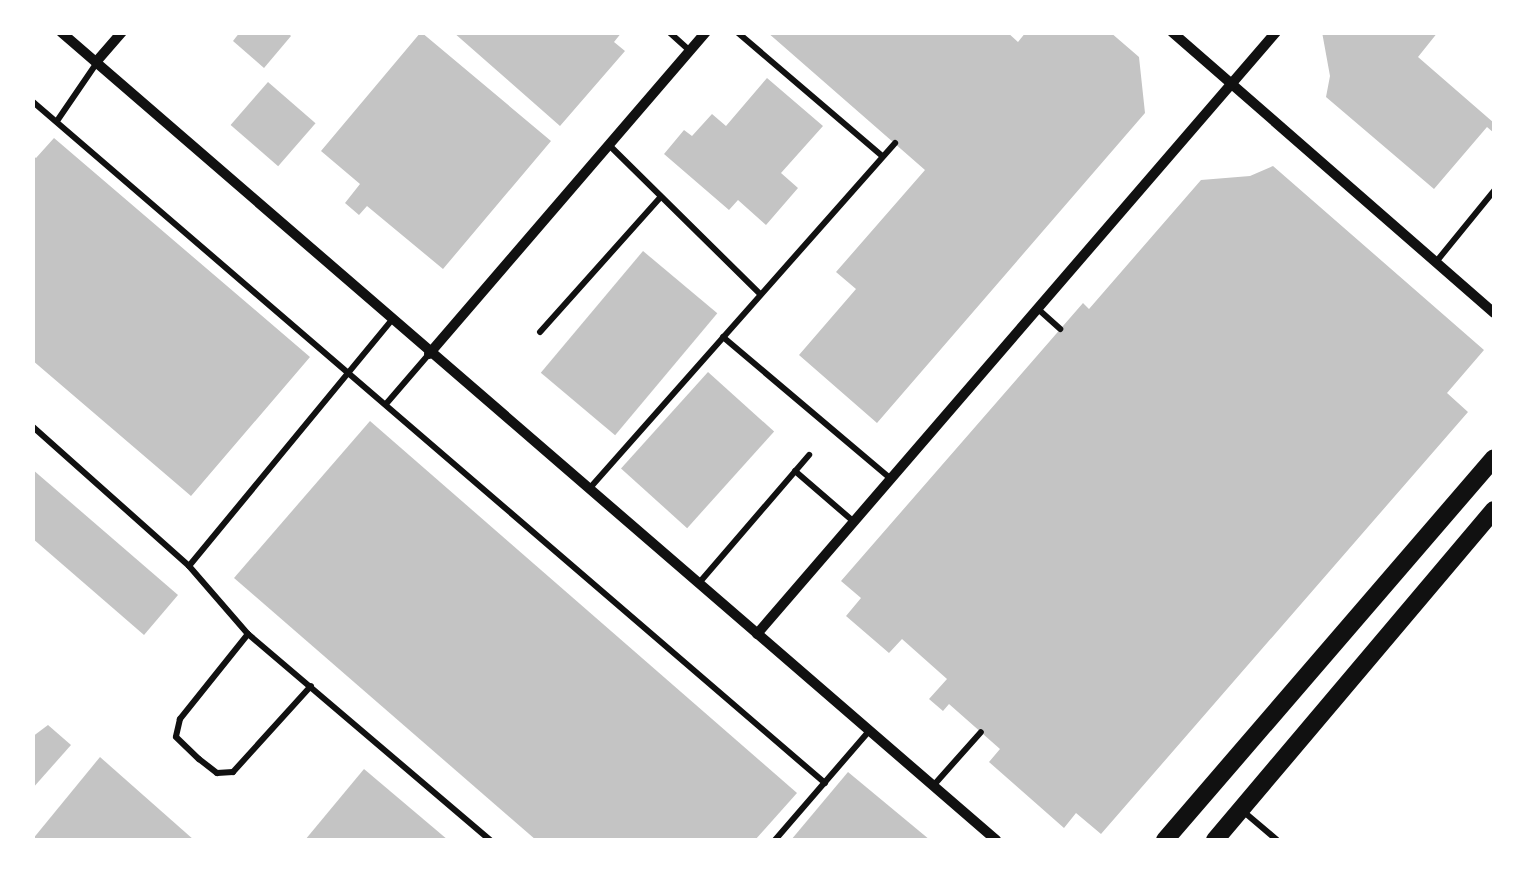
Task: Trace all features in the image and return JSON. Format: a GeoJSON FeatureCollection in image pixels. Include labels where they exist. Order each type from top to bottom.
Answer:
{"type":"FeatureCollection","features":[{"type":"Feature","properties":{"kind":"main road"},"geometry":{"type":"LineString","coordinates":[[1165,840],[1494,458]]}},
{"type":"Feature","properties":{"kind":"main road"},"geometry":{"type":"LineString","coordinates":[[1216,840],[1494,510]]}},
{"type":"Feature","properties":{"kind":"street"},"geometry":{"type":"LineString","coordinates":[[61,32],[429,354],[996,840]]}},
{"type":"Feature","properties":{"kind":"street"},"geometry":{"type":"LineString","coordinates":[[96,62],[122,32]]}},
{"type":"Feature","properties":{"kind":"street"},"geometry":{"type":"LineString","coordinates":[[429,354],[706,32]]}},
{"type":"Feature","properties":{"kind":"street"},"geometry":{"type":"LineString","coordinates":[[1172,32],[1494,313]]}},
{"type":"Feature","properties":{"kind":"street"},"geometry":{"type":"LineString","coordinates":[[757,634],[1276,32]]}},
{"type":"Feature","properties":{"kind":"lane"},"geometry":{"type":"LineString","coordinates":[[669,32],[690,51]]}},
{"type":"Feature","properties":{"kind":"lane"},"geometry":{"type":"LineString","coordinates":[[737,32],[881,155]]}},
{"type":"Feature","properties":{"kind":"lane"},"geometry":{"type":"LineString","coordinates":[[56,121],[80,96],[96,62]]}},
{"type":"Feature","properties":{"kind":"lane"},"geometry":{"type":"LineString","coordinates":[[32,100],[825,783]]}},
{"type":"Feature","properties":{"kind":"lane"},"geometry":{"type":"LineString","coordinates":[[588,490],[895,143]]}},
{"type":"Feature","properties":{"kind":"lane"},"geometry":{"type":"LineString","coordinates":[[609,145],[760,294]]}},
{"type":"Feature","properties":{"kind":"lane"},"geometry":{"type":"LineString","coordinates":[[1436,262],[1494,192]]}},
{"type":"Feature","properties":{"kind":"lane"},"geometry":{"type":"LineString","coordinates":[[540,332],[660,198]]}},
{"type":"Feature","properties":{"kind":"lane"},"geometry":{"type":"LineString","coordinates":[[1038,309],[1060,329]]}},
{"type":"Feature","properties":{"kind":"lane"},"geometry":{"type":"LineString","coordinates":[[189,566],[391,321]]}},
{"type":"Feature","properties":{"kind":"lane"},"geometry":{"type":"LineString","coordinates":[[723,336],[891,479]]}},
{"type":"Feature","properties":{"kind":"lane"},"geometry":{"type":"LineString","coordinates":[[386,404],[429,354]]}},
{"type":"Feature","properties":{"kind":"lane"},"geometry":{"type":"LineString","coordinates":[[32,426],[189,566],[248,634],[490,840]]}},
{"type":"Feature","properties":{"kind":"lane"},"geometry":{"type":"LineString","coordinates":[[698,584],[809,454]]}},
{"type":"Feature","properties":{"kind":"lane"},"geometry":{"type":"LineString","coordinates":[[795,471],[854,522]]}},
{"type":"Feature","properties":{"kind":"lane"},"geometry":{"type":"LineString","coordinates":[[248,634],[180,719],[176,737],[199,760],[217,773],[233,772],[311,686]]}},
{"type":"Feature","properties":{"kind":"lane"},"geometry":{"type":"LineString","coordinates":[[775,840],[869,731]]}},
{"type":"Feature","properties":{"kind":"lane"},"geometry":{"type":"LineString","coordinates":[[932,786],[981,732]]}},
{"type":"Feature","properties":{"kind":"lane"},"geometry":{"type":"LineString","coordinates":[[1242,810],[1277,840]]}},
{"type":"Feature","properties":{"kind":"building"},"geometry":{"type":"Polygon","coordinates":[[[240,32],[287,32],[291,36],[264,68],[233,41],[240,32]]]}},
{"type":"Feature","properties":{"kind":"building"},"geometry":{"type":"Polygon","coordinates":[[[421,32],[551,141],[443,269],[367,206],[359,215],[345,203],[360,184],[321,151],[421,32]]]}},
{"type":"Feature","properties":{"kind":"building"},"geometry":{"type":"Polygon","coordinates":[[[453,32],[622,32],[614,42],[625,51],[560,126],[453,32]]]}},
{"type":"Feature","properties":{"kind":"building"},"geometry":{"type":"Polygon","coordinates":[[[767,32],[1007,32],[1018,42],[1026,32],[1110,32],[1139,57],[1145,113],[877,423],[799,355],[856,289],[836,272],[925,170],[767,32]]]}},
{"type":"Feature","properties":{"kind":"building"},"geometry":{"type":"Polygon","coordinates":[[[1322,32],[1438,32],[1418,57],[1494,123],[1494,133],[1487,127],[1434,189],[1326,97],[1330,76],[1322,32]]]}},
{"type":"Feature","properties":{"kind":"building"},"geometry":{"type":"Polygon","coordinates":[[[767,78],[823,126],[781,173],[798,188],[766,225],[738,200],[729,210],[664,154],[684,130],[692,136],[712,114],[726,126],[767,78]]]}},
{"type":"Feature","properties":{"kind":"building"},"geometry":{"type":"Polygon","coordinates":[[[268,82],[316,123],[278,166],[231,125],[268,82]]]}},
{"type":"Feature","properties":{"kind":"building"},"geometry":{"type":"Polygon","coordinates":[[[54,138],[310,357],[191,496],[32,360],[32,155],[36,158],[54,138]]]}},
{"type":"Feature","properties":{"kind":"building"},"geometry":{"type":"Polygon","coordinates":[[[1273,166],[1484,350],[1447,393],[1468,412],[1101,834],[1076,813],[1064,828],[989,762],[1000,749],[949,704],[943,711],[929,699],[947,679],[902,639],[889,653],[846,616],[861,598],[841,581],[1083,303],[1089,309],[1201,180],[1250,176],[1273,166]]]}},
{"type":"Feature","properties":{"kind":"building"},"geometry":{"type":"Polygon","coordinates":[[[643,251],[717,313],[615,435],[541,373],[643,251]]]}},
{"type":"Feature","properties":{"kind":"building"},"geometry":{"type":"Polygon","coordinates":[[[708,372],[774,432],[687,528],[621,469],[708,372]]]}},
{"type":"Feature","properties":{"kind":"building"},"geometry":{"type":"Polygon","coordinates":[[[370,421],[797,793],[755,840],[536,840],[234,578],[370,421]]]}},
{"type":"Feature","properties":{"kind":"building"},"geometry":{"type":"Polygon","coordinates":[[[32,469],[178,595],[144,635],[32,538],[32,469]]]}},
{"type":"Feature","properties":{"kind":"building"},"geometry":{"type":"Polygon","coordinates":[[[48,725],[71,745],[32,789],[32,737],[48,725]]]}},
{"type":"Feature","properties":{"kind":"building"},"geometry":{"type":"Polygon","coordinates":[[[100,757],[194,840],[32,840],[100,757]]]}},
{"type":"Feature","properties":{"kind":"building"},"geometry":{"type":"Polygon","coordinates":[[[364,769],[448,840],[305,840],[364,769]]]}},
{"type":"Feature","properties":{"kind":"building"},"geometry":{"type":"Polygon","coordinates":[[[848,772],[930,840],[791,840],[848,772]]]}}]}
